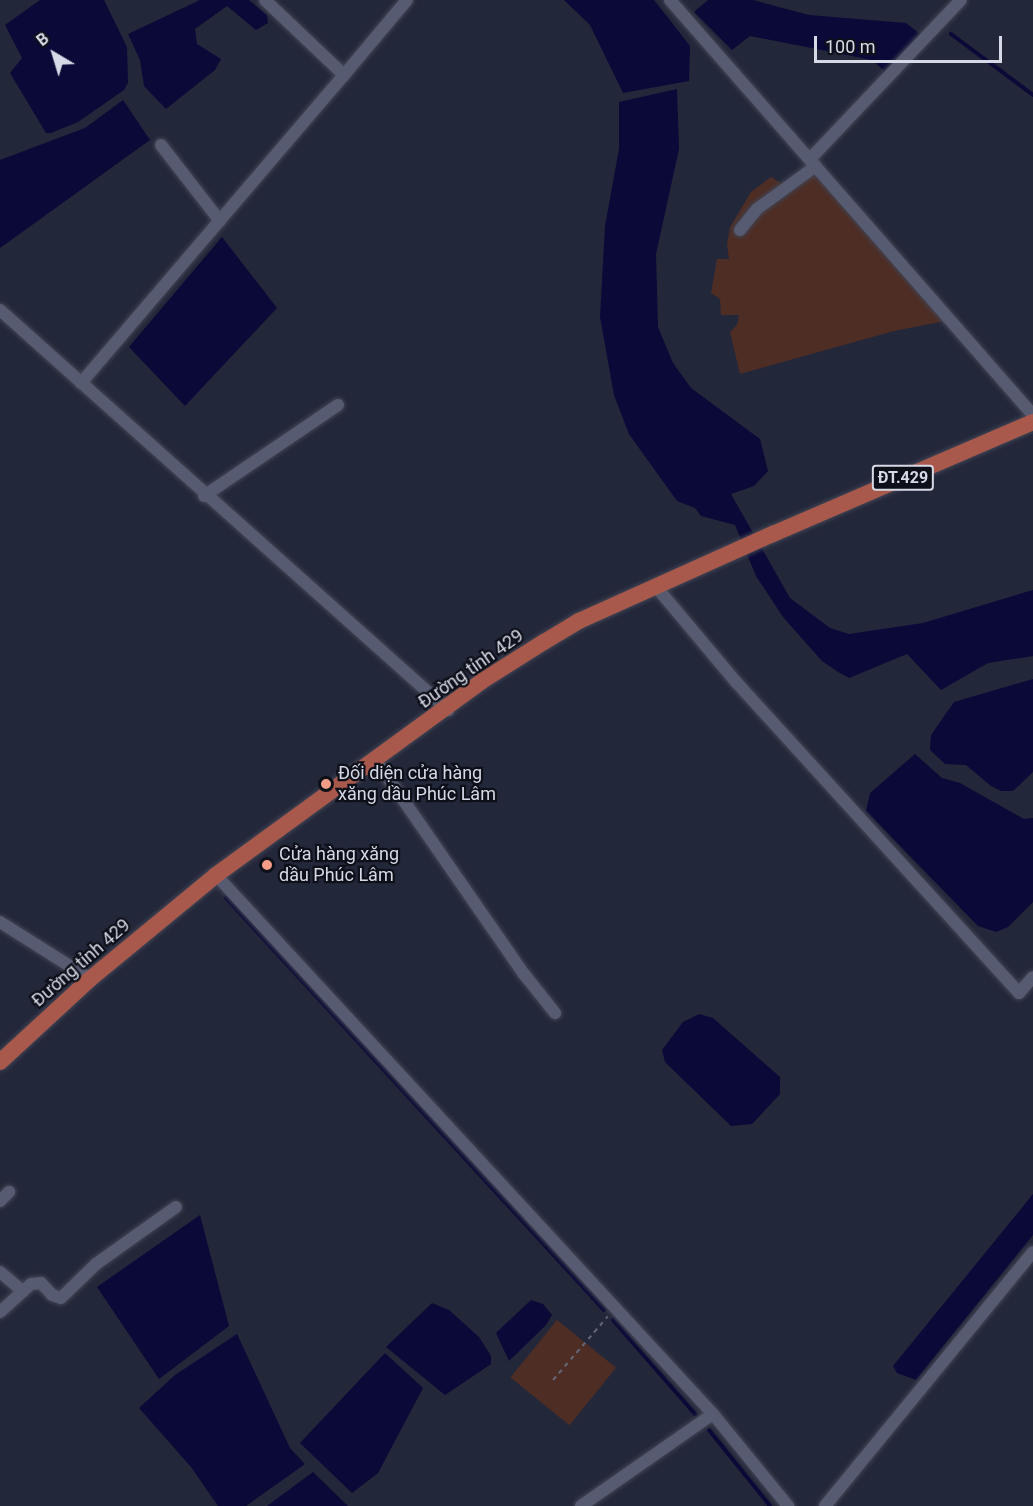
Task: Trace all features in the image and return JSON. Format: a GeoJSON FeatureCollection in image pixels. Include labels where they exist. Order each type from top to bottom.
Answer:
{"type":"FeatureCollection","features":[{"type":"Feature","properties":{"kind":"main road","name":"Đường tỉnh 429"},"geometry":{"type":"LineString","coordinates":[[0,1062],[90,979],[216,875],[375,759],[448,710],[482,681],[553,637],[773,534],[1033,422]]}},
{"type":"Feature","properties":{"kind":"street"},"geometry":{"type":"LineString","coordinates":[[265,0],[344,75]]}},
{"type":"Feature","properties":{"kind":"street"},"geometry":{"type":"LineString","coordinates":[[81,383],[406,0]]}},
{"type":"Feature","properties":{"kind":"street"},"geometry":{"type":"LineString","coordinates":[[670,0],[1033,415]]}},
{"type":"Feature","properties":{"kind":"street"},"geometry":{"type":"LineString","coordinates":[[740,230],[757,209],[813,162],[961,0]]}},
{"type":"Feature","properties":{"kind":"street"},"geometry":{"type":"LineString","coordinates":[[161,145],[220,221]]}},
{"type":"Feature","properties":{"kind":"street"},"geometry":{"type":"LineString","coordinates":[[0,310],[204,496],[448,710]]}},
{"type":"Feature","properties":{"kind":"street"},"geometry":{"type":"LineString","coordinates":[[204,496],[338,405]]}},
{"type":"Feature","properties":{"kind":"street"},"geometry":{"type":"LineString","coordinates":[[658,588],[738,683],[1019,993],[1033,977]]}},
{"type":"Feature","properties":{"kind":"street"},"geometry":{"type":"LineString","coordinates":[[375,759],[524,974],[555,1013]]}},
{"type":"Feature","properties":{"kind":"street"},"geometry":{"type":"LineString","coordinates":[[216,875],[713,1414],[788,1506]]}},
{"type":"Feature","properties":{"kind":"street"},"geometry":{"type":"LineString","coordinates":[[0,922],[90,979]]}},
{"type":"Feature","properties":{"kind":"street"},"geometry":{"type":"LineString","coordinates":[[0,1312],[31,1284],[41,1283],[52,1296],[61,1298],[96,1264],[176,1207]]}},
{"type":"Feature","properties":{"kind":"street"},"geometry":{"type":"LineString","coordinates":[[825,1506],[1033,1252]]}},
{"type":"Feature","properties":{"kind":"street"},"geometry":{"type":"LineString","coordinates":[[0,1272],[23,1291]]}},
{"type":"Feature","properties":{"kind":"street"},"geometry":{"type":"LineString","coordinates":[[581,1506],[713,1414]]}},
{"type":"Feature","properties":{"kind":"path"},"geometry":{"type":"LineString","coordinates":[[553,1380],[616,1307]]}},
{"type":"Feature","properties":{"kind":"shaded area"},"geometry":{"type":"Polygon","coordinates":[[[40,0],[104,0],[127,47],[128,83],[124,90],[78,122],[51,133],[46,133],[10,73],[22,58],[5,25],[40,0]]]}},
{"type":"Feature","properties":{"kind":"shaded area"},"geometry":{"type":"Polygon","coordinates":[[[200,0],[249,0],[267,15],[268,23],[256,30],[227,6],[195,29],[197,44],[221,59],[215,70],[166,109],[144,86],[140,60],[128,34],[200,0]]]}},
{"type":"Feature","properties":{"kind":"shaded area"},"geometry":{"type":"Polygon","coordinates":[[[564,0],[654,0],[690,46],[689,81],[623,93],[590,25],[564,0]]]}},
{"type":"Feature","properties":{"kind":"shaded area"},"geometry":{"type":"Polygon","coordinates":[[[708,0],[753,0],[809,15],[906,23],[924,37],[889,75],[872,60],[750,36],[732,50],[694,12],[708,0]]]}},
{"type":"Feature","properties":{"kind":"shaded area"},"geometry":{"type":"Polygon","coordinates":[[[677,89],[679,149],[656,254],[658,327],[673,363],[691,388],[760,439],[768,471],[754,486],[731,494],[790,598],[830,628],[849,634],[923,623],[1033,590],[1033,656],[988,663],[941,690],[907,654],[849,678],[838,672],[822,661],[783,617],[756,576],[735,525],[701,516],[695,508],[677,501],[629,434],[614,395],[600,317],[605,226],[619,149],[619,102],[677,89]]]}},
{"type":"Feature","properties":{"kind":"shaded area"},"geometry":{"type":"Polygon","coordinates":[[[123,100],[150,140],[0,248],[0,160],[85,128],[123,100]]]}},
{"type":"Feature","properties":{"kind":"shaded area"},"geometry":{"type":"Polygon","coordinates":[[[809,167],[945,321],[894,331],[740,374],[730,332],[737,325],[739,315],[721,315],[720,299],[711,293],[717,259],[729,259],[727,245],[730,227],[751,192],[771,177],[791,189],[809,167]]]}},
{"type":"Feature","properties":{"kind":"shaded area"},"geometry":{"type":"Polygon","coordinates":[[[222,237],[277,308],[185,406],[129,347],[222,237]]]}},
{"type":"Feature","properties":{"kind":"shaded area"},"geometry":{"type":"Polygon","coordinates":[[[1033,679],[1033,772],[1013,791],[1001,791],[991,786],[966,765],[945,764],[930,750],[931,735],[954,702],[1033,679]]]}},
{"type":"Feature","properties":{"kind":"shaded area"},"geometry":{"type":"Polygon","coordinates":[[[915,754],[942,778],[960,783],[1024,819],[1033,818],[1033,902],[1008,927],[996,932],[978,926],[866,811],[870,793],[915,754]]]}},
{"type":"Feature","properties":{"kind":"shaded area"},"geometry":{"type":"Polygon","coordinates":[[[699,1014],[713,1018],[780,1077],[780,1094],[752,1124],[731,1126],[665,1062],[662,1050],[683,1022],[699,1014]]]}},
{"type":"Feature","properties":{"kind":"shaded area"},"geometry":{"type":"Polygon","coordinates":[[[1033,1194],[1033,1235],[916,1380],[897,1373],[893,1366],[1033,1194]]]}},
{"type":"Feature","properties":{"kind":"shaded area"},"geometry":{"type":"Polygon","coordinates":[[[200,1215],[229,1326],[159,1379],[97,1287],[200,1215]]]}},
{"type":"Feature","properties":{"kind":"shaded area"},"geometry":{"type":"Polygon","coordinates":[[[531,1300],[543,1304],[552,1315],[546,1325],[509,1361],[496,1333],[531,1300]]]}},
{"type":"Feature","properties":{"kind":"shaded area"},"geometry":{"type":"Polygon","coordinates":[[[432,1303],[449,1310],[479,1337],[491,1356],[491,1364],[445,1395],[386,1347],[432,1303]]]}},
{"type":"Feature","properties":{"kind":"shaded area"},"geometry":{"type":"Polygon","coordinates":[[[557,1320],[616,1368],[569,1425],[510,1378],[557,1320]]]}},
{"type":"Feature","properties":{"kind":"shaded area"},"geometry":{"type":"Polygon","coordinates":[[[237,1334],[290,1448],[305,1464],[246,1506],[218,1506],[191,1467],[139,1408],[175,1375],[237,1334]]]}},
{"type":"Feature","properties":{"kind":"shaded area"},"geometry":{"type":"Polygon","coordinates":[[[385,1353],[423,1388],[378,1473],[352,1493],[300,1443],[385,1353]]]}},
{"type":"Feature","properties":{"kind":"shaded area"},"geometry":{"type":"Polygon","coordinates":[[[313,1472],[348,1506],[267,1506],[313,1472]]]}},
{"type":"Feature","properties":{"kind":"waterway"},"geometry":{"type":"LineString","coordinates":[[951,34],[1033,95]]}},
{"type":"Feature","properties":{"kind":"waterway"},"geometry":{"type":"LineString","coordinates":[[226,898],[604,1310]]}},
{"type":"Feature","properties":{"kind":"waterway"},"geometry":{"type":"LineString","coordinates":[[613,1320],[695,1414]]}},
{"type":"Feature","properties":{"kind":"waterway"},"geometry":{"type":"LineString","coordinates":[[709,1430],[770,1506]]}},
{"type":"Feature","properties":{"kind":"place","name":"Đối diện cửa hàng xăng dầu Phúc Lâm"},"geometry":{"type":"Point","coordinates":[326,784]}},
{"type":"Feature","properties":{"kind":"place","name":"Cửa hàng xăng dầu Phúc Lâm"},"geometry":{"type":"Point","coordinates":[267,865]}}]}
